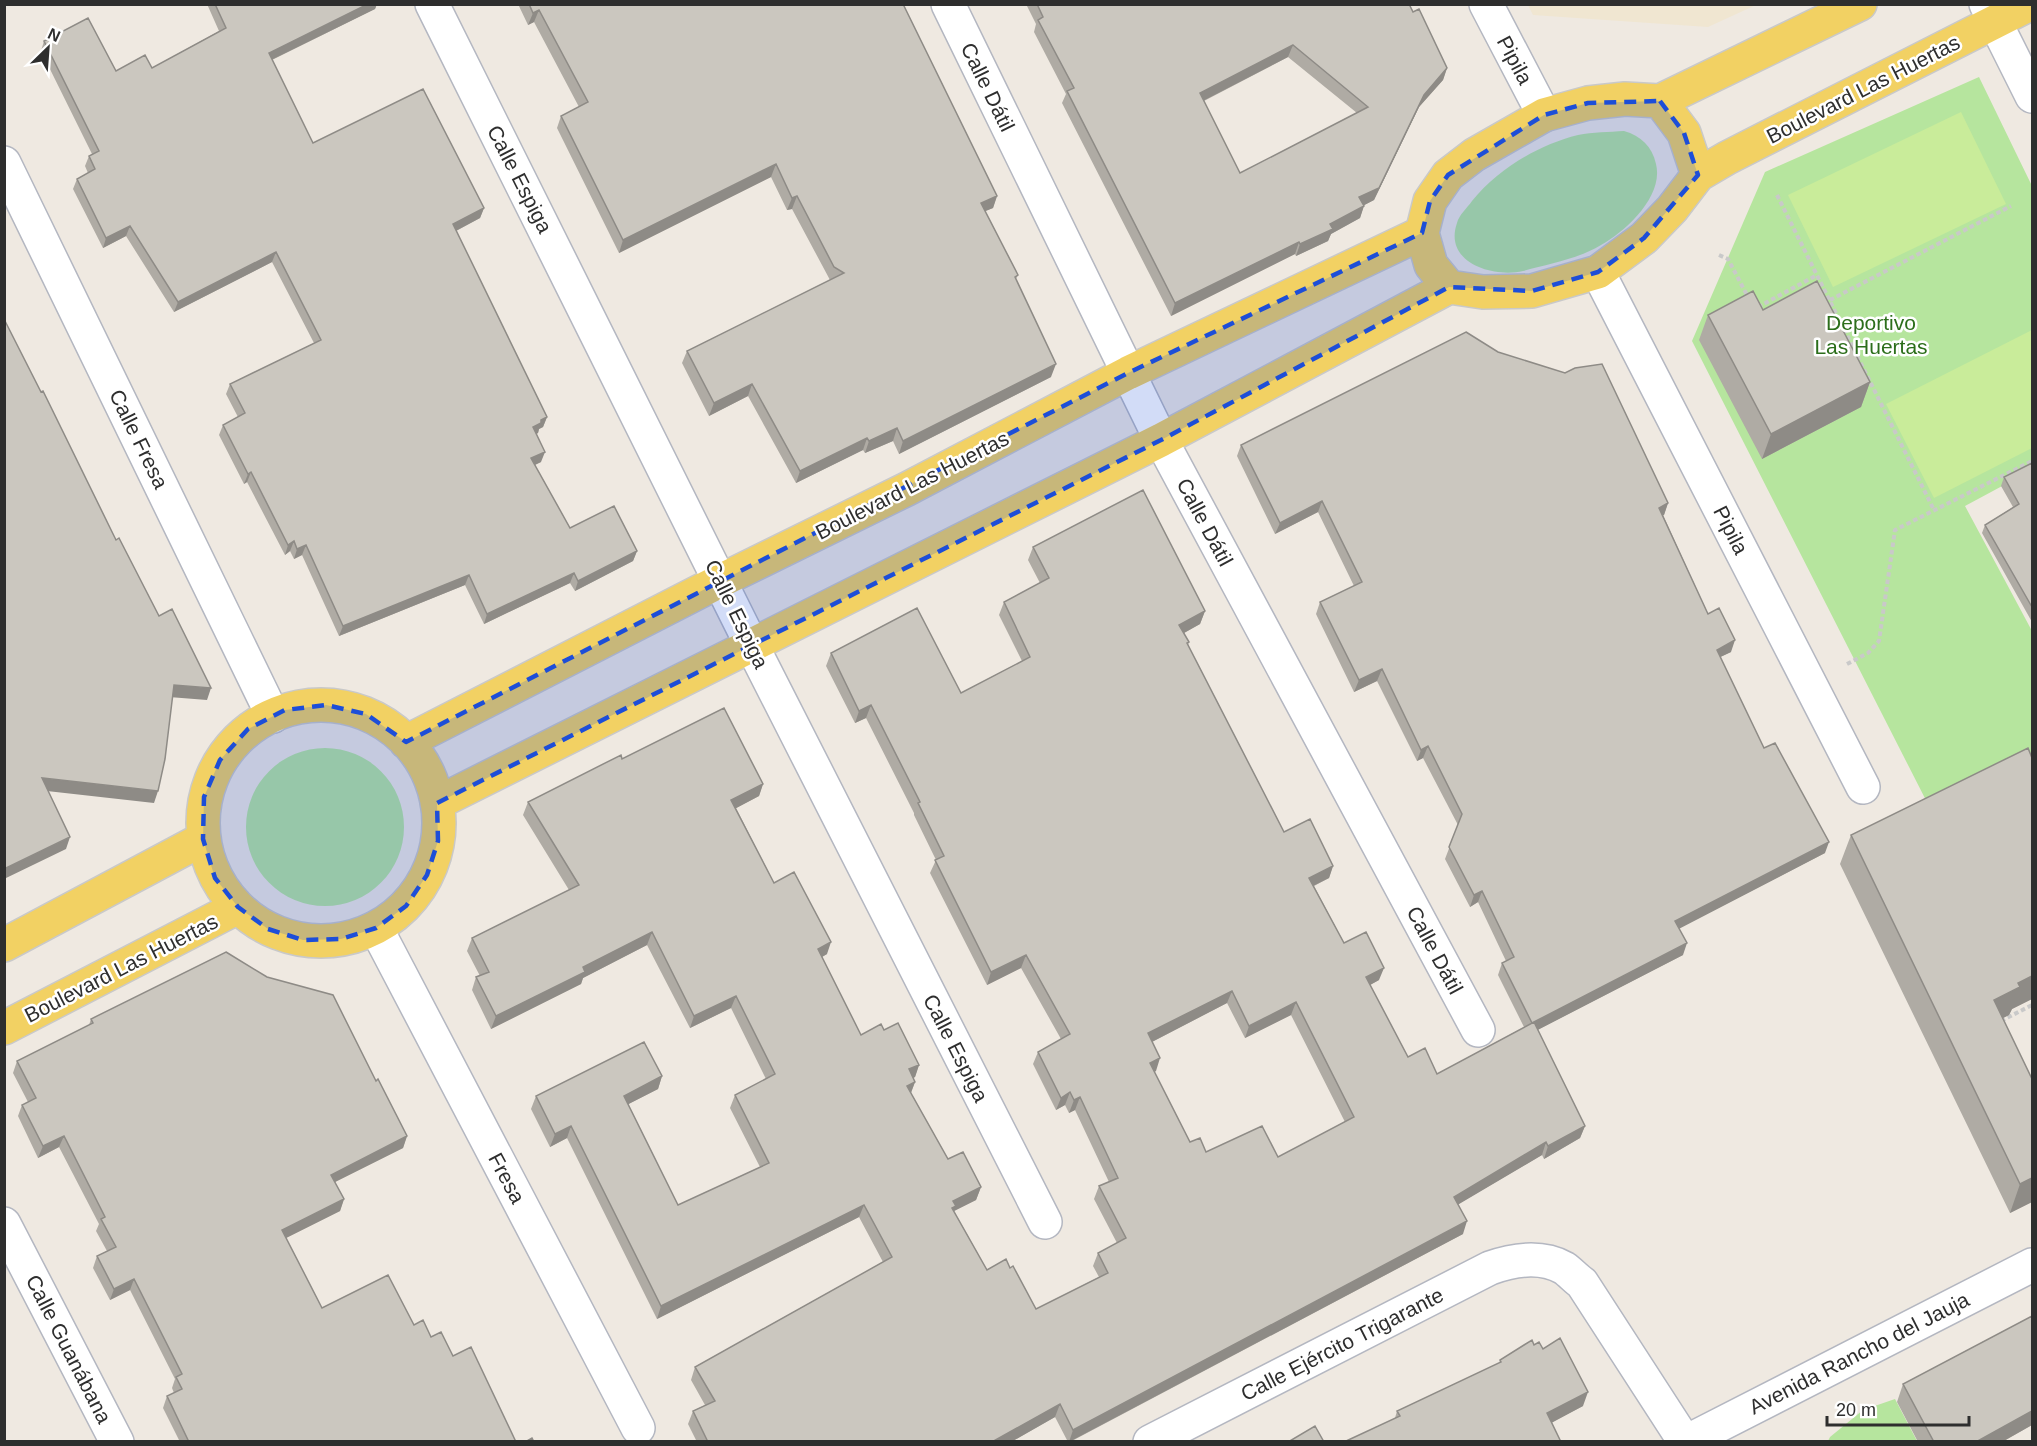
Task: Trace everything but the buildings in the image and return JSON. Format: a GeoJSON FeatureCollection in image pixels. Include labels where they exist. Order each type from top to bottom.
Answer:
{"type":"FeatureCollection","features":[{"type":"Feature","properties":{"kind":"main road"},"geometry":{"type":"LineString","coordinates":[[438,803],[1161,440],[1449,287],[1431,265],[1422,233],[1430,201],[1448,175],[1474,155],[1544,116],[1588,103],[1625,99],[1660,101],[1860,4]]}},
{"type":"Feature","properties":{"kind":"main road","name":"Boulevard Las Huertas"},"geometry":{"type":"LineString","coordinates":[[1449,287],[1483,292],[1532,291],[1598,272],[1644,238],[1672,209],[1698,175],[1990,14],[2030,4]]}},
{"type":"Feature","properties":{"kind":"main road"},"geometry":{"type":"LineString","coordinates":[[1660,101],[1684,133],[1698,175]]}},
{"type":"Feature","properties":{"kind":"main road","name":"Boulevard Las Huertas"},"geometry":{"type":"LineString","coordinates":[[405,742],[906,489],[1128,373],[1422,233]]}},
{"type":"Feature","properties":{"kind":"main road","name":"Boulevard Las Huertas"},"geometry":{"type":"LineString","coordinates":[[326,705],[366,714],[400,736],[405,742],[426,768],[438,803],[438,841],[427,875],[405,906],[376,928],[341,939],[303,940],[268,929],[238,907],[215,878],[203,838],[204,798],[220,760],[248,729],[285,710],[326,705]]}},
{"type":"Feature","properties":{"kind":"main road"},"geometry":{"type":"LineString","coordinates":[[4,945],[203,838]]}},
{"type":"Feature","properties":{"kind":"main road","name":"Boulevard Las Huertas"},"geometry":{"type":"LineString","coordinates":[[4,1028],[238,907]]}},
{"type":"Feature","properties":{"kind":"street","name":"Calle Espiga"},"geometry":{"type":"LineString","coordinates":[[432,4],[752,646],[1045,1222]]}},
{"type":"Feature","properties":{"kind":"street","name":"Calle Dátil"},"geometry":{"type":"LineString","coordinates":[[948,4],[1161,440],[1478,1030]]}},
{"type":"Feature","properties":{"kind":"street","name":"Pipila"},"geometry":{"type":"LineString","coordinates":[[1486,4],[1544,116]]}},
{"type":"Feature","properties":{"kind":"street"},"geometry":{"type":"LineString","coordinates":[[1990,14],[2032,96]]}},
{"type":"Feature","properties":{"kind":"street","name":"Calle Fresa"},"geometry":{"type":"LineString","coordinates":[[4,163],[273,716]]}},
{"type":"Feature","properties":{"kind":"street","name":"Pipila"},"geometry":{"type":"LineString","coordinates":[[1598,272],[1863,787]]}},
{"type":"Feature","properties":{"kind":"street","name":"Fresa"},"geometry":{"type":"LineString","coordinates":[[376,928],[638,1428]]}},
{"type":"Feature","properties":{"kind":"street","name":"Calle Guanábana"},"geometry":{"type":"LineString","coordinates":[[4,1224],[117,1442]]}},
{"type":"Feature","properties":{"kind":"street","name":"Calle Ejército Trigarante"},"geometry":{"type":"LineString","coordinates":[[1150,1442],[1490,1268],[1511,1261],[1538,1260],[1562,1267],[1582,1284],[1685,1442]]}},
{"type":"Feature","properties":{"kind":"street","name":"Avenida Rancho del Jauja"},"geometry":{"type":"LineString","coordinates":[[1685,1442],[2032,1265]]}},
{"type":"Feature","properties":{"kind":"path"},"geometry":{"type":"LineString","coordinates":[[1777,195],[1934,510]]}},
{"type":"Feature","properties":{"kind":"path"},"geometry":{"type":"LineString","coordinates":[[1830,300],[2011,206]]}},
{"type":"Feature","properties":{"kind":"path"},"geometry":{"type":"LineString","coordinates":[[1719,255],[1728,259],[1749,299]]}},
{"type":"Feature","properties":{"kind":"path"},"geometry":{"type":"LineString","coordinates":[[1754,309],[1817,275]]}},
{"type":"Feature","properties":{"kind":"path"},"geometry":{"type":"LineString","coordinates":[[1811,686],[1868,652],[1879,641],[1895,530],[2032,461]]}},
{"type":"Feature","properties":{"kind":"path"},"geometry":{"type":"LineString","coordinates":[[2011,1003],[2016,1014]]}},
{"type":"Feature","properties":{"kind":"path"},"geometry":{"type":"LineString","coordinates":[[1996,1024],[2032,1005]]}},
{"type":"Feature","properties":{"kind":"highlighted area"},"geometry":{"type":"Polygon","coordinates":[[[1660,101],[1684,133],[1698,175],[1644,238],[1598,272],[1532,291],[1449,287],[1161,440],[437,803],[438,841],[427,875],[406,906],[376,928],[341,939],[303,940],[268,929],[238,907],[215,878],[203,839],[204,797],[220,760],[248,729],[285,710],[326,705],[366,714],[406,742],[1128,373],[1422,233],[1430,201],[1448,175],[1544,115],[1588,103],[1660,101]]]}},
{"type":"Feature","properties":{"kind":"shaded area"},"geometry":{"type":"Polygon","coordinates":[[[1528,5],[1756,5],[1708,27],[1533,15],[1528,5]]]}},
{"type":"Feature","properties":{"kind":"green space","name":"Deportivo Las Huertas"},"geometry":{"type":"Polygon","coordinates":[[[1979,77],[2032,186],[2032,470],[1965,506],[2032,631],[2032,769],[1934,816],[1692,341],[1765,172],[1979,77]]]}},
{"type":"Feature","properties":{"kind":"green space"},"geometry":{"type":"Polygon","coordinates":[[[1961,112],[2006,204],[1833,287],[1788,195],[1961,112]]]}},
{"type":"Feature","properties":{"kind":"green space"},"geometry":{"type":"Polygon","coordinates":[[[1624,131],[1641,139],[1649,147],[1656,164],[1657,176],[1649,200],[1641,211],[1611,239],[1583,254],[1563,261],[1511,273],[1486,269],[1464,258],[1457,248],[1455,237],[1458,220],[1482,189],[1506,169],[1534,152],[1563,139],[1584,134],[1624,131]]]}},
{"type":"Feature","properties":{"kind":"green space"},"geometry":{"type":"Polygon","coordinates":[[[2032,330],[2032,448],[1934,498],[1886,404],[2032,330]]]}},
{"type":"Feature","properties":{"kind":"green space"},"geometry":{"type":"Polygon","coordinates":[[[325,748],[340,749],[355,754],[369,761],[381,771],[391,783],[398,797],[403,812],[403,842],[398,857],[391,871],[381,883],[369,893],[355,900],[340,905],[325,906],[310,905],[295,900],[281,893],[269,883],[259,871],[252,857],[247,842],[246,827],[247,812],[252,797],[259,783],[269,771],[281,761],[295,754],[310,749],[325,748]]]}},
{"type":"Feature","properties":{"kind":"green space"},"geometry":{"type":"Polygon","coordinates":[[[1895,1399],[1917,1441],[1828,1441],[1863,1410],[1895,1399]]]}}]}
